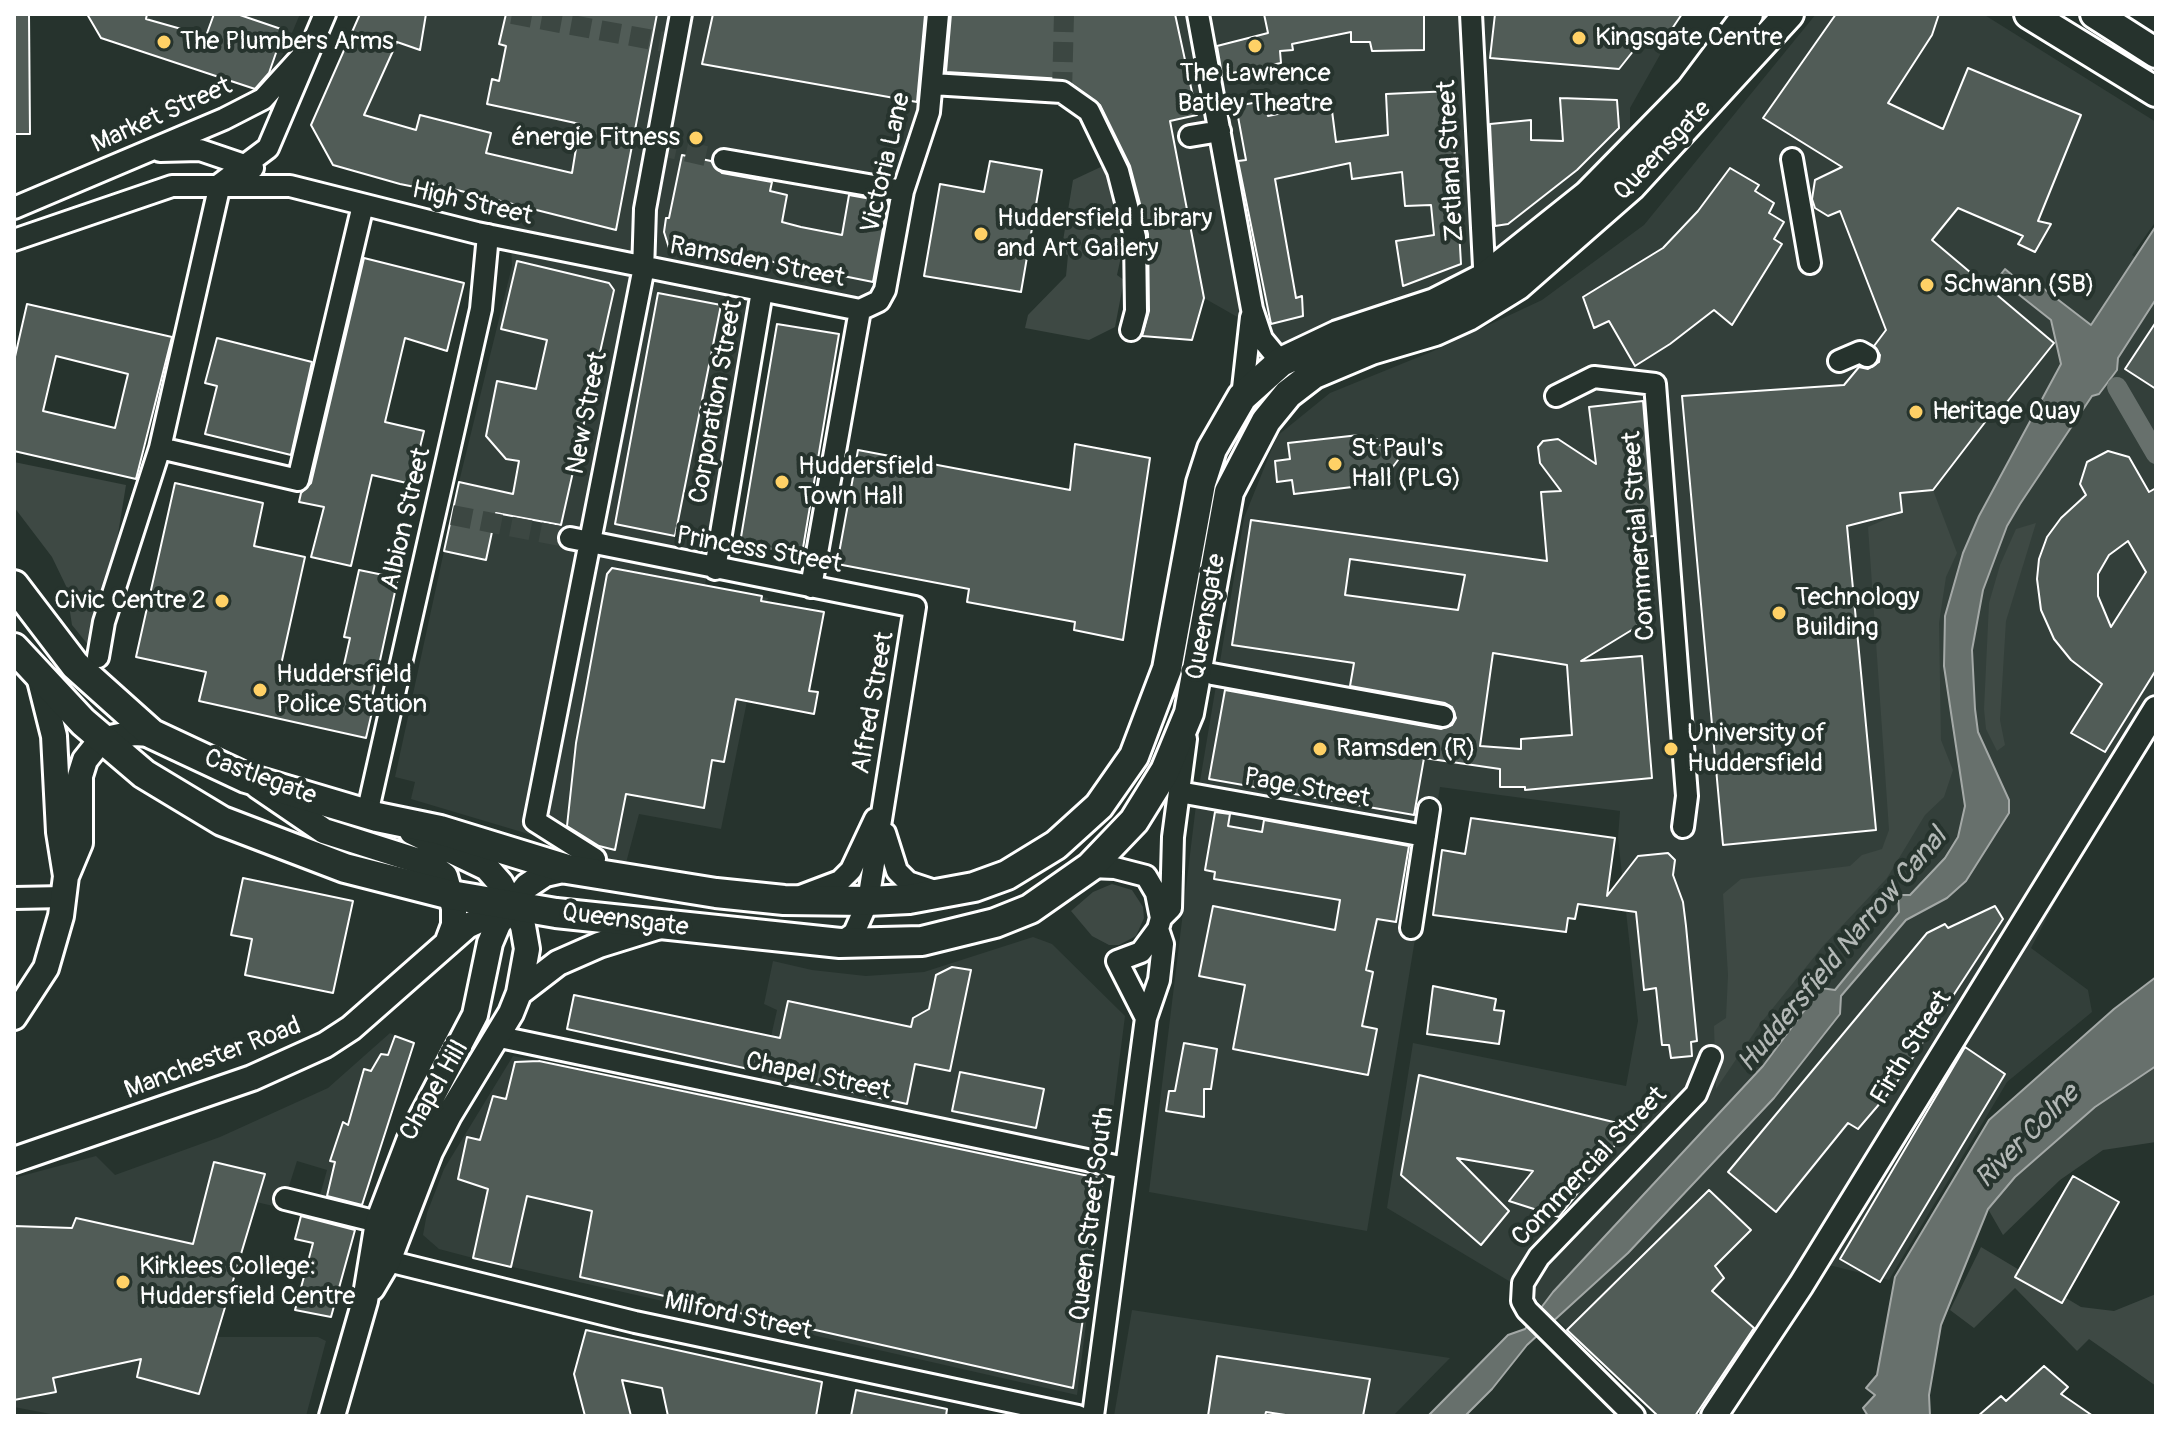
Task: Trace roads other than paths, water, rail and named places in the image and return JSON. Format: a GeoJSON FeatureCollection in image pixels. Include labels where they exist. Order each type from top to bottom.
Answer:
{"type":"FeatureCollection","features":[{"type":"Feature","properties":{"kind":"highway","name":"Queensgate"},"geometry":{"type":"LineString","coordinates":[[512,905],[662,926],[840,943],[904,944],[964,934],[1030,909],[1090,867],[1134,821],[1165,771],[1189,713],[1229,492],[1266,421],[1288,394],[1314,374],[1371,350],[1435,331],[1486,292],[1588,195],[1691,90],[1748,14]]}},
{"type":"Feature","properties":{"kind":"highway","name":"Queensgate"},"geometry":{"type":"LineString","coordinates":[[567,869],[716,893],[784,900],[868,901],[950,893],[1007,875],[1056,845],[1099,806],[1134,756],[1165,679],[1205,472],[1212,449],[1242,397],[1281,362],[1338,335],[1435,303],[1518,285],[1631,186],[1789,14]]}},
{"type":"Feature","properties":{"kind":"highway"},"geometry":{"type":"LineString","coordinates":[[2029,14],[2156,92]]}},
{"type":"Feature","properties":{"kind":"highway"},"geometry":{"type":"LineString","coordinates":[[2095,14],[2156,53]]}},
{"type":"Feature","properties":{"kind":"highway","name":"Castlegate"},"geometry":{"type":"LineString","coordinates":[[14,585],[75,665],[152,734],[246,778],[372,816],[440,830],[567,869]]}},
{"type":"Feature","properties":{"kind":"highway","name":"Castlegate"},"geometry":{"type":"LineString","coordinates":[[14,648],[101,740],[144,774],[222,821],[345,868],[414,886],[455,920],[512,905]]}},
{"type":"Feature","properties":{"kind":"main road"},"geometry":{"type":"LineString","coordinates":[[39,676],[54,736],[59,832],[66,887]]}},
{"type":"Feature","properties":{"kind":"main road","name":"Firth Street"},"geometry":{"type":"LineString","coordinates":[[1714,1416],[1785,1310],[2156,709]]}},
{"type":"Feature","properties":{"kind":"main road"},"geometry":{"type":"LineString","coordinates":[[14,1017],[46,968],[80,843],[80,776],[85,760],[101,740],[134,733],[152,734]]}},
{"type":"Feature","properties":{"kind":"main road"},"geometry":{"type":"LineString","coordinates":[[246,778],[324,831],[431,865],[445,876],[455,920],[479,943],[486,969]]}},
{"type":"Feature","properties":{"kind":"main road","name":"Chapel Hill"},"geometry":{"type":"LineString","coordinates":[[365,1301],[388,1261],[430,1152],[449,1115],[500,1037],[519,993],[527,949],[523,926],[501,884],[487,868],[372,816]]}},
{"type":"Feature","properties":{"kind":"main road","name":"Chapel Hill"},"geometry":{"type":"LineString","coordinates":[[332,1416],[365,1301],[378,1222],[409,1141],[475,1015],[494,934],[512,905],[536,880],[567,869]]}},
{"type":"Feature","properties":{"kind":"main road","name":"Manchester Road"},"geometry":{"type":"LineString","coordinates":[[14,1160],[252,1078],[325,1045],[351,1028],[455,920]]}},
{"type":"Feature","properties":{"kind":"main road"},"geometry":{"type":"LineString","coordinates":[[519,993],[558,963],[599,945],[662,926]]}},
{"type":"Feature","properties":{"kind":"street","name":"Market Street"},"geometry":{"type":"LineString","coordinates":[[220,184],[268,148],[325,14]]}},
{"type":"Feature","properties":{"kind":"street","name":"New Street"},"geometry":{"type":"LineString","coordinates":[[525,856],[535,821],[579,540],[644,267],[645,209],[681,14]]}},
{"type":"Feature","properties":{"kind":"street","name":"Victoria Lane"},"geometry":{"type":"LineString","coordinates":[[860,310],[879,301],[885,290],[903,191],[929,112],[938,14]]}},
{"type":"Feature","properties":{"kind":"street"},"geometry":{"type":"LineString","coordinates":[[1198,14],[1252,309],[1262,339],[1281,362]]}},
{"type":"Feature","properties":{"kind":"street","name":"Zetland Street"},"geometry":{"type":"LineString","coordinates":[[1471,14],[1486,292]]}},
{"type":"Feature","properties":{"kind":"street","name":"Market Street"},"geometry":{"type":"LineString","coordinates":[[14,208],[263,99],[312,45]]}},
{"type":"Feature","properties":{"kind":"street"},"geometry":{"type":"LineString","coordinates":[[932,84],[1062,92],[1089,111],[1118,171],[1135,237],[1136,299],[1131,330]]}},
{"type":"Feature","properties":{"kind":"street"},"geometry":{"type":"LineString","coordinates":[[1190,136],[1220,131]]}},
{"type":"Feature","properties":{"kind":"street","name":"High Street"},"geometry":{"type":"LineString","coordinates":[[148,151],[200,150],[246,164],[290,186],[488,235],[644,267]]}},
{"type":"Feature","properties":{"kind":"street"},"geometry":{"type":"LineString","coordinates":[[1792,159],[1810,263]]}},
{"type":"Feature","properties":{"kind":"street"},"geometry":{"type":"LineString","coordinates":[[724,160],[903,191]]}},
{"type":"Feature","properties":{"kind":"street","name":"High Street"},"geometry":{"type":"LineString","coordinates":[[220,184],[290,186]]}},
{"type":"Feature","properties":{"kind":"street"},"geometry":{"type":"LineString","coordinates":[[14,240],[172,186],[220,184],[160,448],[104,622],[98,657]]}},
{"type":"Feature","properties":{"kind":"street"},"geometry":{"type":"LineString","coordinates":[[160,448],[298,480],[363,205]]}},
{"type":"Feature","properties":{"kind":"street","name":"Albion Street"},"geometry":{"type":"LineString","coordinates":[[372,816],[443,513],[481,309],[488,235]]}},
{"type":"Feature","properties":{"kind":"street","name":"Ramsden Street"},"geometry":{"type":"LineString","coordinates":[[644,267],[860,310]]}},
{"type":"Feature","properties":{"kind":"street","name":"Corporation Street"},"geometry":{"type":"LineString","coordinates":[[715,569],[762,291]]}},
{"type":"Feature","properties":{"kind":"street"},"geometry":{"type":"LineString","coordinates":[[1242,397],[1252,309]]}},
{"type":"Feature","properties":{"kind":"street"},"geometry":{"type":"LineString","coordinates":[[811,587],[860,310]]}},
{"type":"Feature","properties":{"kind":"street"},"geometry":{"type":"LineString","coordinates":[[1839,361],[1860,352],[1867,356]]}},
{"type":"Feature","properties":{"kind":"street","name":"Commercial Street"},"geometry":{"type":"LineString","coordinates":[[1556,396],[1594,377],[1655,384],[1687,796],[1683,827]]}},
{"type":"Feature","properties":{"kind":"street","name":"Princess Street"},"geometry":{"type":"LineString","coordinates":[[579,540],[657,558],[910,603],[916,613]]}},
{"type":"Feature","properties":{"kind":"street","name":"Alfred Street"},"geometry":{"type":"LineString","coordinates":[[840,943],[854,933],[868,901],[916,613]]}},
{"type":"Feature","properties":{"kind":"street"},"geometry":{"type":"LineString","coordinates":[[1212,674],[1443,716]]}},
{"type":"Feature","properties":{"kind":"street","name":"Queen Street South"},"geometry":{"type":"LineString","coordinates":[[1150,1010],[1152,979],[1141,952],[1171,908],[1173,837],[1189,713]]}},
{"type":"Feature","properties":{"kind":"street","name":"Page Street"},"geometry":{"type":"LineString","coordinates":[[1179,792],[1425,836]]}},
{"type":"Feature","properties":{"kind":"street","name":"Alfred Street"},"geometry":{"type":"LineString","coordinates":[[883,803],[886,839],[897,871],[908,882],[926,891],[950,893]]}},
{"type":"Feature","properties":{"kind":"street","name":"Alfred Street"},"geometry":{"type":"LineString","coordinates":[[784,900],[817,892],[840,881],[851,870],[883,803]]}},
{"type":"Feature","properties":{"kind":"street"},"geometry":{"type":"LineString","coordinates":[[1411,928],[1429,809]]}},
{"type":"Feature","properties":{"kind":"street"},"geometry":{"type":"LineString","coordinates":[[535,821],[595,859]]}},
{"type":"Feature","properties":{"kind":"street","name":"Queen Street South"},"geometry":{"type":"LineString","coordinates":[[1093,1416],[1125,1168],[1163,944],[1156,893],[1146,876],[1173,837]]}},
{"type":"Feature","properties":{"kind":"street"},"geometry":{"type":"LineString","coordinates":[[1090,867],[1115,868],[1146,876]]}},
{"type":"Feature","properties":{"kind":"street"},"geometry":{"type":"LineString","coordinates":[[14,898],[66,887]]}},
{"type":"Feature","properties":{"kind":"street"},"geometry":{"type":"LineString","coordinates":[[1141,952],[1117,961],[1150,1010]]}},
{"type":"Feature","properties":{"kind":"street","name":"Chapel Street"},"geometry":{"type":"LineString","coordinates":[[500,1037],[1125,1168]]}},
{"type":"Feature","properties":{"kind":"street","name":"Commercial Street"},"geometry":{"type":"LineString","coordinates":[[1634,1416],[1527,1310],[1522,1301],[1527,1271],[1655,1132],[1696,1094],[1711,1057]]}},
{"type":"Feature","properties":{"kind":"street"},"geometry":{"type":"LineString","coordinates":[[285,1199],[378,1222]]}},
{"type":"Feature","properties":{"kind":"street","name":"Milford Street"},"geometry":{"type":"LineString","coordinates":[[388,1261],[635,1322],[1078,1416]]}},
{"type":"Feature","properties":{"kind":"water"},"geometry":{"type":"Polygon","coordinates":[[[2156,226],[2156,299],[2118,358],[2117,370],[2099,394],[2092,396],[2020,504],[2007,526],[1983,590],[1972,650],[1975,709],[1978,732],[2009,800],[2009,813],[1966,881],[1947,898],[1906,920],[1841,996],[1840,1014],[1774,1098],[1628,1253],[1527,1345],[1492,1389],[1465,1416],[1428,1416],[1508,1335],[1525,1329],[1553,1292],[1763,1066],[1821,988],[1835,990],[1899,912],[1898,895],[1910,895],[1945,858],[1958,837],[1965,806],[1944,666],[1945,616],[1963,553],[1979,516],[2061,364],[2051,320],[1998,278],[2005,269],[2024,285],[2039,285],[2091,325],[2156,226]]]}},
{"type":"Feature","properties":{"kind":"water","name":"River Colne"},"geometry":{"type":"Polygon","coordinates":[[[2156,977],[2156,1066],[2095,1107],[2015,1177],[1988,1209],[1941,1325],[1929,1395],[1930,1416],[1868,1416],[1863,1408],[1875,1395],[1866,1388],[1877,1375],[1895,1277],[1989,1120],[2114,1009],[2156,977]]]}},
{"type":"Feature","properties":{"kind":"waterway"},"geometry":{"type":"LineString","coordinates":[[2117,387],[2156,454]]}},
{"type":"Feature","properties":{"kind":"tunnel"},"geometry":{"type":"LineString","coordinates":[[512,14],[675,44]]}},
{"type":"Feature","properties":{"kind":"tunnel"},"geometry":{"type":"LineString","coordinates":[[1062,92],[1064,14]]}},
{"type":"Feature","properties":{"kind":"tunnel"},"geometry":{"type":"LineString","coordinates":[[657,145],[724,160]]}},
{"type":"Feature","properties":{"kind":"tunnel"},"geometry":{"type":"LineString","coordinates":[[452,515],[570,538]]}},
{"type":"Feature","properties":{"kind":"place","name":"Kingsgate Centre"},"geometry":{"type":"Point","coordinates":[1579,38]}},
{"type":"Feature","properties":{"kind":"place","name":"The Plumbers Arms"},"geometry":{"type":"Point","coordinates":[164,42]}},
{"type":"Feature","properties":{"kind":"place","name":"The Lawrence Batley Theatre"},"geometry":{"type":"Point","coordinates":[1255,46]}},
{"type":"Feature","properties":{"kind":"place","name":"énergie Fitness"},"geometry":{"type":"Point","coordinates":[696,138]}},
{"type":"Feature","properties":{"kind":"place","name":"Huddersfield Library and Art Gallery"},"geometry":{"type":"Point","coordinates":[981,234]}},
{"type":"Feature","properties":{"kind":"place","name":"Schwann (SB)"},"geometry":{"type":"Point","coordinates":[1927,285]}},
{"type":"Feature","properties":{"kind":"place","name":"Heritage Quay"},"geometry":{"type":"Point","coordinates":[1916,412]}},
{"type":"Feature","properties":{"kind":"place","name":"St Paul's Hall (PLG)"},"geometry":{"type":"Point","coordinates":[1335,464]}},
{"type":"Feature","properties":{"kind":"place","name":"Huddersfield Town Hall"},"geometry":{"type":"Point","coordinates":[782,482]}},
{"type":"Feature","properties":{"kind":"place","name":"Civic Centre 2"},"geometry":{"type":"Point","coordinates":[222,601]}},
{"type":"Feature","properties":{"kind":"place","name":"Technology Building"},"geometry":{"type":"Point","coordinates":[1779,613]}},
{"type":"Feature","properties":{"kind":"place","name":"Huddersfield Police Station"},"geometry":{"type":"Point","coordinates":[260,690]}},
{"type":"Feature","properties":{"kind":"place","name":"Ramsden (R)"},"geometry":{"type":"Point","coordinates":[1320,749]}},
{"type":"Feature","properties":{"kind":"place","name":"University of Huddersfield"},"geometry":{"type":"Point","coordinates":[1671,749]}},
{"type":"Feature","properties":{"kind":"place","name":"Kirklees College: Huddersfield Centre"},"geometry":{"type":"Point","coordinates":[123,1282]}},
{"type":"Feature","properties":{"kind":"water label","name":"Huddersfield Narrow Canal"},"geometry":{"type":"Point","coordinates":[1843,951]}}]}
